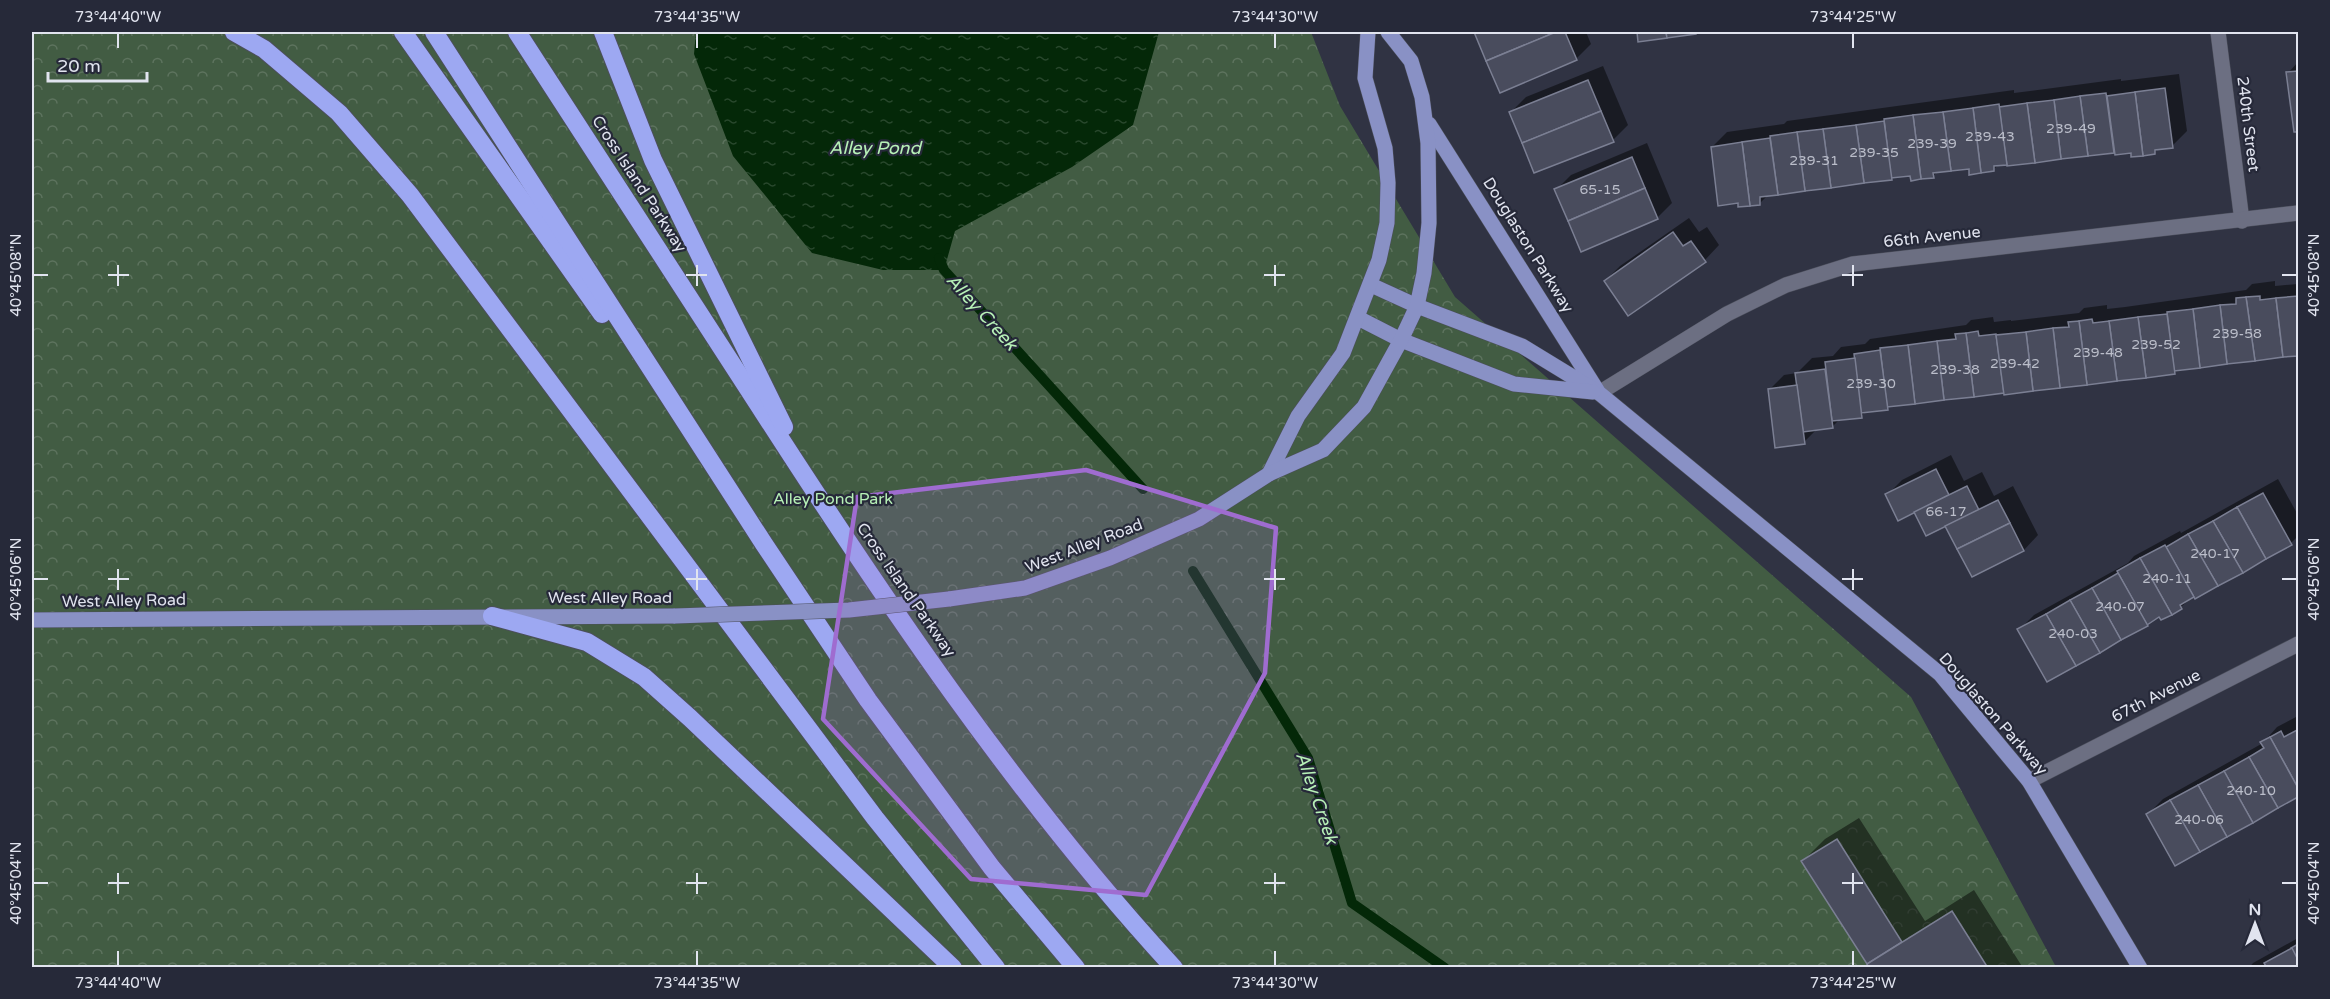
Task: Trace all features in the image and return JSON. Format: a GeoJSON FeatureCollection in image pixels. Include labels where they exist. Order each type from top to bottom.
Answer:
{"type":"FeatureCollection","features":[{"type":"Feature","properties":{"kind":"highway"},"geometry":{"type":"LineString","coordinates":[[234,32],[264,49],[339,113],[410,195],[875,818],[996,968]]}},
{"type":"Feature","properties":{"kind":"highway"},"geometry":{"type":"LineString","coordinates":[[403,32],[764,544]]}},
{"type":"Feature","properties":{"kind":"highway"},"geometry":{"type":"LineString","coordinates":[[434,32],[764,544],[888,728],[992,868],[1076,968]]}},
{"type":"Feature","properties":{"kind":"highway","name":"Cross Island Parkway"},"geometry":{"type":"LineString","coordinates":[[517,32],[821,501],[928,658],[1046,818],[1174,968]]}},
{"type":"Feature","properties":{"kind":"highway"},"geometry":{"type":"LineString","coordinates":[[603,32],[653,160],[821,501]]}},
{"type":"Feature","properties":{"kind":"highway"},"geometry":{"type":"LineString","coordinates":[[492,616],[586,642],[644,676],[953,968]]}},
{"type":"Feature","properties":{"kind":"main road"},"geometry":{"type":"LineString","coordinates":[[1269,474],[1298,416],[1342,353],[1371,285],[1387,223],[1388,183],[1384,148],[1365,78],[1368,32]]}},
{"type":"Feature","properties":{"kind":"main road","name":"Douglaston Parkway"},"geometry":{"type":"LineString","coordinates":[[1388,32],[1411,61],[1422,97],[1430,193],[1424,273],[1417,306],[1401,340]]}},
{"type":"Feature","properties":{"kind":"main road","name":"Douglaston Parkway"},"geometry":{"type":"LineString","coordinates":[[1425,118],[1599,393]]}},
{"type":"Feature","properties":{"kind":"main road","name":"Douglaston Parkway"},"geometry":{"type":"LineString","coordinates":[[1371,285],[1417,306],[1522,346],[1599,393],[1940,674],[2029,780],[2140,968]]}},
{"type":"Feature","properties":{"kind":"main road"},"geometry":{"type":"LineString","coordinates":[[1358,318],[1401,340],[1514,384],[1599,393]]}},
{"type":"Feature","properties":{"kind":"main road","name":"West Alley Road"},"geometry":{"type":"LineString","coordinates":[[32,620],[675,616],[849,610],[1025,588],[1110,558],[1199,519],[1269,474],[1323,450],[1364,407],[1401,340]]}},
{"type":"Feature","properties":{"kind":"street","name":"240th Street"},"geometry":{"type":"LineString","coordinates":[[2218,32],[2242,220]]}},
{"type":"Feature","properties":{"kind":"street","name":"66th Avenue"},"geometry":{"type":"LineString","coordinates":[[1599,393],[1727,314],[1786,285],[1853,264],[2298,213]]}},
{"type":"Feature","properties":{"kind":"street","name":"67th Avenue"},"geometry":{"type":"LineString","coordinates":[[2029,780],[2298,644]]}},
{"type":"Feature","properties":{"kind":"highlighted area"},"geometry":{"type":"Polygon","coordinates":[[[1086,470],[1276,528],[1265,673],[1146,895],[971,879],[823,719],[857,497],[1086,470]]]}},
{"type":"Feature","properties":{"kind":"green space","name":"Alley Pond Park"},"geometry":{"type":"Polygon","coordinates":[[[32,32],[1311,32],[1340,106],[1455,297],[1911,697],[2056,967],[32,967],[32,32]]]}},
{"type":"Feature","properties":{"kind":"water","name":"Alley Pond"},"geometry":{"type":"Polygon","coordinates":[[[696,32],[1159,32],[1133,125],[1072,167],[955,231],[944,270],[883,270],[812,253],[733,156],[694,54],[696,32]]]}},
{"type":"Feature","properties":{"kind":"building"},"geometry":{"type":"Polygon","coordinates":[[[1474,32],[1556,32],[1486,61],[1474,32]]]}},
{"type":"Feature","properties":{"kind":"building"},"geometry":{"type":"Polygon","coordinates":[[[1556,32],[1565,32],[1577,60],[1500,93],[1486,61],[1556,32]]]}},
{"type":"Feature","properties":{"kind":"building"},"geometry":{"type":"Polygon","coordinates":[[[1637,32],[1666,32],[1667,38],[1638,42],[1637,32]]]}},
{"type":"Feature","properties":{"kind":"building"},"geometry":{"type":"Polygon","coordinates":[[[1666,32],[1696,32],[1696,34],[1667,38],[1666,32]]]}},
{"type":"Feature","properties":{"kind":"building"},"geometry":{"type":"Polygon","coordinates":[[[2298,71],[2298,132],[2294,132],[2286,72],[2298,71]]]}},
{"type":"Feature","properties":{"kind":"building"},"geometry":{"type":"Polygon","coordinates":[[[1588,80],[1601,111],[1522,143],[1509,112],[1588,80]]]}},
{"type":"Feature","properties":{"kind":"building"},"geometry":{"type":"Polygon","coordinates":[[[2165,88],[2173,148],[2155,150],[2155,154],[2143,156],[2135,92],[2165,88]]]}},
{"type":"Feature","properties":{"kind":"building"},"geometry":{"type":"Polygon","coordinates":[[[2135,92],[2143,156],[2131,157],[2131,153],[2115,155],[2107,96],[2135,92]]]}},
{"type":"Feature","properties":{"kind":"building"},"geometry":{"type":"Polygon","coordinates":[[[2106,93],[2114,153],[2088,156],[2080,96],[2106,93]]]}},
{"type":"Feature","properties":{"kind":"building"},"geometry":{"type":"Polygon","coordinates":[[[2080,96],[2088,156],[2061,159],[2054,100],[2080,96]]]}},
{"type":"Feature","properties":{"kind":"building"},"geometry":{"type":"Polygon","coordinates":[[[2054,100],[2061,159],[2035,163],[2027,103],[2054,100]]]}},
{"type":"Feature","properties":{"kind":"building"},"geometry":{"type":"Polygon","coordinates":[[[2027,103],[2035,163],[2007,166],[1999,107],[2027,103]]]}},
{"type":"Feature","properties":{"kind":"building"},"geometry":{"type":"Polygon","coordinates":[[[1999,104],[2007,165],[1994,166],[1994,171],[1981,173],[1973,108],[1999,104]]]}},
{"type":"Feature","properties":{"kind":"building"},"geometry":{"type":"Polygon","coordinates":[[[1973,108],[1981,173],[1969,175],[1969,169],[1951,171],[1943,112],[1973,108]]]}},
{"type":"Feature","properties":{"kind":"building"},"geometry":{"type":"Polygon","coordinates":[[[1601,111],[1614,142],[1534,173],[1522,143],[1601,111]]]}},
{"type":"Feature","properties":{"kind":"building"},"geometry":{"type":"Polygon","coordinates":[[[1943,112],[1951,171],[1933,173],[1934,178],[1921,179],[1913,115],[1943,112]]]}},
{"type":"Feature","properties":{"kind":"building"},"geometry":{"type":"Polygon","coordinates":[[[1913,115],[1921,179],[1911,181],[1910,176],[1891,178],[1884,119],[1913,115]]]}},
{"type":"Feature","properties":{"kind":"building"},"geometry":{"type":"Polygon","coordinates":[[[1884,121],[1892,180],[1864,183],[1856,125],[1884,121]]]}},
{"type":"Feature","properties":{"kind":"building"},"geometry":{"type":"Polygon","coordinates":[[[1856,125],[1864,183],[1831,188],[1823,129],[1856,125]]]}},
{"type":"Feature","properties":{"kind":"building"},"geometry":{"type":"Polygon","coordinates":[[[1823,129],[1831,188],[1805,191],[1797,132],[1823,129]]]}},
{"type":"Feature","properties":{"kind":"building"},"geometry":{"type":"Polygon","coordinates":[[[1797,132],[1805,191],[1778,195],[1770,136],[1797,132]]]}},
{"type":"Feature","properties":{"kind":"building"},"geometry":{"type":"Polygon","coordinates":[[[1770,138],[1778,195],[1760,197],[1760,205],[1750,206],[1742,142],[1770,138]]]}},
{"type":"Feature","properties":{"kind":"building"},"geometry":{"type":"Polygon","coordinates":[[[1742,142],[1750,206],[1738,207],[1738,203],[1718,206],[1711,147],[1742,142]]]}},
{"type":"Feature","properties":{"kind":"building"},"geometry":{"type":"Polygon","coordinates":[[[1632,157],[1645,188],[1568,221],[1554,189],[1632,157]]]}},
{"type":"Feature","properties":{"kind":"building"},"geometry":{"type":"Polygon","coordinates":[[[1645,188],[1658,219],[1581,252],[1568,221],[1645,188]]]}},
{"type":"Feature","properties":{"kind":"building"},"geometry":{"type":"Polygon","coordinates":[[[1673,232],[1683,246],[1691,241],[1706,262],[1628,316],[1604,281],[1673,232]]]}},
{"type":"Feature","properties":{"kind":"building"},"geometry":{"type":"Polygon","coordinates":[[[2260,296],[2260,300],[2276,298],[2283,357],[2255,361],[2246,297],[2260,296]]]}},
{"type":"Feature","properties":{"kind":"building"},"geometry":{"type":"Polygon","coordinates":[[[2298,296],[2298,356],[2283,357],[2276,298],[2298,296]]]}},
{"type":"Feature","properties":{"kind":"building"},"geometry":{"type":"Polygon","coordinates":[[[2246,297],[2255,361],[2227,364],[2220,305],[2236,304],[2236,298],[2246,297]]]}},
{"type":"Feature","properties":{"kind":"building"},"geometry":{"type":"Polygon","coordinates":[[[2220,305],[2227,364],[2200,368],[2193,309],[2220,305]]]}},
{"type":"Feature","properties":{"kind":"building"},"geometry":{"type":"Polygon","coordinates":[[[2193,309],[2200,368],[2174,371],[2167,312],[2193,309]]]}},
{"type":"Feature","properties":{"kind":"building"},"geometry":{"type":"Polygon","coordinates":[[[2167,314],[2175,374],[2146,378],[2138,317],[2167,314]]]}},
{"type":"Feature","properties":{"kind":"building"},"geometry":{"type":"Polygon","coordinates":[[[2138,317],[2146,378],[2117,381],[2109,321],[2138,317]]]}},
{"type":"Feature","properties":{"kind":"building"},"geometry":{"type":"Polygon","coordinates":[[[2092,319],[2093,323],[2109,321],[2117,381],[2087,385],[2079,321],[2092,319]]]}},
{"type":"Feature","properties":{"kind":"building"},"geometry":{"type":"Polygon","coordinates":[[[2079,321],[2087,385],[2060,388],[2053,328],[2069,327],[2068,322],[2079,321]]]}},
{"type":"Feature","properties":{"kind":"building"},"geometry":{"type":"Polygon","coordinates":[[[2053,328],[2060,388],[2033,391],[2026,332],[2053,328]]]}},
{"type":"Feature","properties":{"kind":"building"},"geometry":{"type":"Polygon","coordinates":[[[1978,331],[1979,336],[1996,334],[2004,393],[1974,397],[1966,333],[1978,331]]]}},
{"type":"Feature","properties":{"kind":"building"},"geometry":{"type":"Polygon","coordinates":[[[2026,332],[2033,391],[2004,395],[1996,335],[2026,332]]]}},
{"type":"Feature","properties":{"kind":"building"},"geometry":{"type":"Polygon","coordinates":[[[1966,333],[1974,397],[1944,400],[1937,341],[1956,339],[1955,334],[1966,333]]]}},
{"type":"Feature","properties":{"kind":"building"},"geometry":{"type":"Polygon","coordinates":[[[1937,341],[1944,400],[1915,404],[1908,345],[1937,341]]]}},
{"type":"Feature","properties":{"kind":"building"},"geometry":{"type":"Polygon","coordinates":[[[1908,345],[1915,404],[1887,407],[1880,348],[1908,345]]]}},
{"type":"Feature","properties":{"kind":"building"},"geometry":{"type":"Polygon","coordinates":[[[1880,350],[1888,410],[1861,413],[1854,354],[1880,350]]]}},
{"type":"Feature","properties":{"kind":"building"},"geometry":{"type":"Polygon","coordinates":[[[1855,358],[1862,418],[1832,421],[1825,362],[1855,358]]]}},
{"type":"Feature","properties":{"kind":"building"},"geometry":{"type":"Polygon","coordinates":[[[1825,369],[1833,428],[1803,432],[1795,373],[1825,369]]]}},
{"type":"Feature","properties":{"kind":"building"},"geometry":{"type":"Polygon","coordinates":[[[1797,385],[1805,444],[1775,448],[1768,389],[1797,385]]]}},
{"type":"Feature","properties":{"kind":"building"},"geometry":{"type":"Polygon","coordinates":[[[1936,469],[1949,495],[1898,521],[1885,494],[1936,469]]]}},
{"type":"Feature","properties":{"kind":"building"},"geometry":{"type":"Polygon","coordinates":[[[1967,486],[1979,510],[1926,536],[1914,512],[1967,486]]]}},
{"type":"Feature","properties":{"kind":"building"},"geometry":{"type":"Polygon","coordinates":[[[2263,493],[2292,545],[2266,559],[2237,507],[2263,493]]]}},
{"type":"Feature","properties":{"kind":"building"},"geometry":{"type":"Polygon","coordinates":[[[1998,500],[2010,523],[1957,549],[1945,526],[1998,500]]]}},
{"type":"Feature","properties":{"kind":"building"},"geometry":{"type":"Polygon","coordinates":[[[2237,507],[2266,559],[2243,573],[2213,521],[2237,507]]]}},
{"type":"Feature","properties":{"kind":"building"},"geometry":{"type":"Polygon","coordinates":[[[2213,521],[2243,573],[2218,586],[2188,534],[2213,521]]]}},
{"type":"Feature","properties":{"kind":"building"},"geometry":{"type":"Polygon","coordinates":[[[2010,523],[2024,551],[1972,577],[1957,549],[2010,523]]]}},
{"type":"Feature","properties":{"kind":"building"},"geometry":{"type":"Polygon","coordinates":[[[2188,534],[2218,586],[2195,599],[2166,547],[2188,534]]]}},
{"type":"Feature","properties":{"kind":"building"},"geometry":{"type":"Polygon","coordinates":[[[2165,545],[2194,597],[2180,605],[2182,609],[2172,615],[2140,558],[2165,545]]]}},
{"type":"Feature","properties":{"kind":"building"},"geometry":{"type":"Polygon","coordinates":[[[2140,558],[2172,615],[2161,620],[2159,617],[2147,625],[2117,571],[2140,558]]]}},
{"type":"Feature","properties":{"kind":"building"},"geometry":{"type":"Polygon","coordinates":[[[2118,573],[2148,626],[2121,640],[2092,588],[2118,573]]]}},
{"type":"Feature","properties":{"kind":"building"},"geometry":{"type":"Polygon","coordinates":[[[2092,588],[2121,640],[2100,653],[2070,600],[2092,588]]]}},
{"type":"Feature","properties":{"kind":"building"},"geometry":{"type":"Polygon","coordinates":[[[2070,600],[2100,653],[2076,666],[2046,614],[2070,600]]]}},
{"type":"Feature","properties":{"kind":"building"},"geometry":{"type":"Polygon","coordinates":[[[2046,614],[2076,666],[2047,682],[2017,629],[2046,614]]]}},
{"type":"Feature","properties":{"kind":"building"},"geometry":{"type":"Polygon","coordinates":[[[2297,730],[2298,788],[2270,737],[2281,731],[2284,737],[2297,730]]]}},
{"type":"Feature","properties":{"kind":"building"},"geometry":{"type":"Polygon","coordinates":[[[2270,737],[2298,788],[2298,797],[2278,808],[2249,757],[2264,748],[2260,742],[2270,737]]]}},
{"type":"Feature","properties":{"kind":"building"},"geometry":{"type":"Polygon","coordinates":[[[2249,757],[2278,808],[2253,823],[2224,771],[2249,757]]]}},
{"type":"Feature","properties":{"kind":"building"},"geometry":{"type":"Polygon","coordinates":[[[2224,771],[2253,823],[2227,837],[2198,785],[2224,771]]]}},
{"type":"Feature","properties":{"kind":"building"},"geometry":{"type":"Polygon","coordinates":[[[2198,785],[2227,837],[2200,852],[2170,800],[2198,785]]]}},
{"type":"Feature","properties":{"kind":"building"},"geometry":{"type":"Polygon","coordinates":[[[2170,800],[2200,852],[2175,866],[2146,814],[2170,800]]]}},
{"type":"Feature","properties":{"kind":"building"},"geometry":{"type":"Polygon","coordinates":[[[1837,839],[1902,942],[1867,964],[1801,861],[1837,839]]]}},
{"type":"Feature","properties":{"kind":"building"},"geometry":{"type":"Polygon","coordinates":[[[1952,911],[1988,968],[1869,968],[1867,964],[1952,911]]]}},
{"type":"Feature","properties":{"kind":"building"},"geometry":{"type":"Polygon","coordinates":[[[2298,944],[2298,960],[2291,948],[2298,944]]]}},
{"type":"Feature","properties":{"kind":"building"},"geometry":{"type":"Polygon","coordinates":[[[2292,948],[2298,960],[2298,968],[2267,968],[2264,963],[2292,948]]]}},
{"type":"Feature","properties":{"kind":"waterway","name":"Alley Creek"},"geometry":{"type":"LineString","coordinates":[[939,258],[944,270],[1143,489]]}},
{"type":"Feature","properties":{"kind":"waterway","name":"Alley Creek"},"geometry":{"type":"LineString","coordinates":[[1193,571],[1308,758],[1352,903],[1445,968]]}}]}
